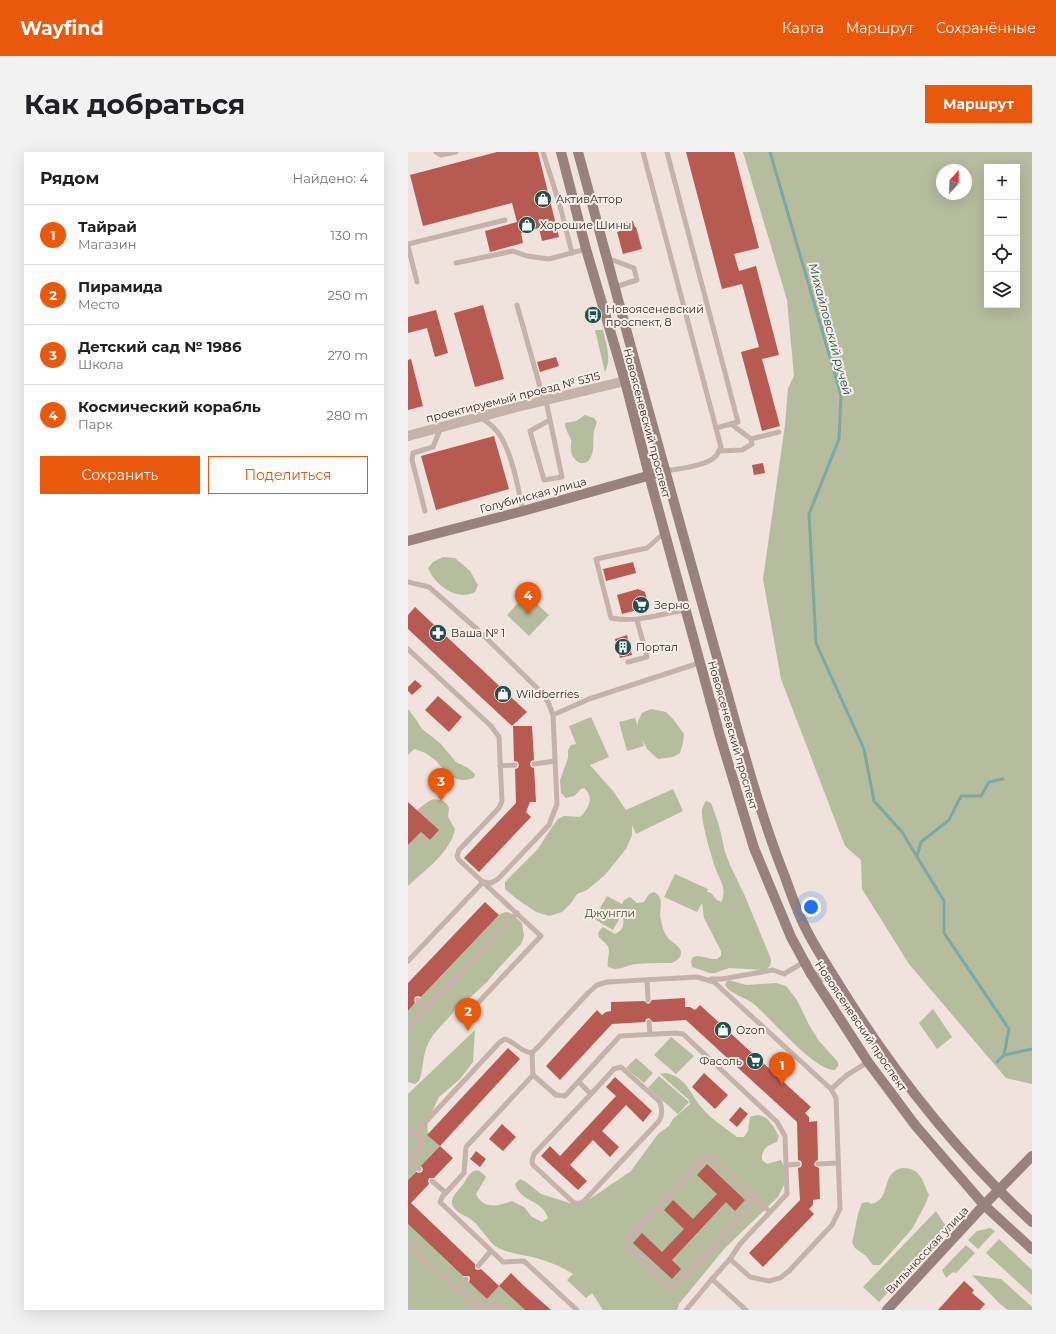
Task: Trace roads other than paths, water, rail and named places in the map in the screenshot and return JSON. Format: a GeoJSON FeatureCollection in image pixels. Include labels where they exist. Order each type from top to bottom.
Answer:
{"type":"FeatureCollection","features":[{"type":"Feature","properties":{"kind":"main road","name":"Новоясеневский проспект"},"geometry":{"type":"LineString","coordinates":[[560,152],[624,381],[710,701],[754,848],[790,937],[811,974],[868,1062],[915,1125],[984,1205],[1032,1250]]}},
{"type":"Feature","properties":{"kind":"main road","name":"Новоясеневский проспект"},"geometry":{"type":"LineString","coordinates":[[578,152],[664,471],[728,695],[772,844],[804,926],[857,1014],[890,1062],[930,1114],[998,1191],[1032,1222]]}},
{"type":"Feature","properties":{"kind":"main road","name":"Голубинская улица"},"geometry":{"type":"LineString","coordinates":[[408,541],[523,511],[664,471]]}},
{"type":"Feature","properties":{"kind":"main road","name":"Вильнюсская улица"},"geometry":{"type":"LineString","coordinates":[[887,1310],[984,1205],[1032,1156]]}},
{"type":"Feature","properties":{"kind":"street","name":"проектируемый проезд № 5315"},"geometry":{"type":"LineString","coordinates":[[408,436],[624,381]]}},
{"type":"Feature","properties":{"kind":"street"},"geometry":{"type":"LineString","coordinates":[[710,701],[716,705],[722,705],[726,702],[728,695]]}},
{"type":"Feature","properties":{"kind":"street"},"geometry":{"type":"LineString","coordinates":[[811,974],[818,978],[824,976],[827,972],[827,965]]}},
{"type":"Feature","properties":{"kind":"street"},"geometry":{"type":"LineString","coordinates":[[822,991],[822,984],[825,980],[831,979],[837,982]]}},
{"type":"Feature","properties":{"kind":"lane"},"geometry":{"type":"LineString","coordinates":[[436,152],[441,155],[456,152]]}},
{"type":"Feature","properties":{"kind":"lane"},"geometry":{"type":"LineString","coordinates":[[543,152],[560,206],[572,253]]}},
{"type":"Feature","properties":{"kind":"lane"},"geometry":{"type":"LineString","coordinates":[[643,152],[721,447],[716,456],[708,462],[664,471]]}},
{"type":"Feature","properties":{"kind":"lane"},"geometry":{"type":"LineString","coordinates":[[667,152],[738,422],[716,428]]}},
{"type":"Feature","properties":{"kind":"lane"},"geometry":{"type":"LineString","coordinates":[[417,282],[408,245],[505,220]]}},
{"type":"Feature","properties":{"kind":"lane"},"geometry":{"type":"LineString","coordinates":[[456,263],[513,251],[527,256],[549,259],[586,249]]}},
{"type":"Feature","properties":{"kind":"lane"},"geometry":{"type":"LineString","coordinates":[[607,258],[634,268],[637,280],[615,287]]}},
{"type":"Feature","properties":{"kind":"lane"},"geometry":{"type":"LineString","coordinates":[[517,305],[545,401],[550,420],[562,476],[544,480],[530,431],[550,420]]}},
{"type":"Feature","properties":{"kind":"lane"},"geometry":{"type":"LineString","coordinates":[[479,417],[493,427],[502,440],[513,467],[523,511]]}},
{"type":"Feature","properties":{"kind":"lane"},"geometry":{"type":"LineString","coordinates":[[731,424],[751,439]]}},
{"type":"Feature","properties":{"kind":"lane"},"geometry":{"type":"LineString","coordinates":[[425,510],[412,460],[413,453],[433,447],[442,427]]}},
{"type":"Feature","properties":{"kind":"lane"},"geometry":{"type":"LineString","coordinates":[[751,439],[779,432]]}},
{"type":"Feature","properties":{"kind":"lane"},"geometry":{"type":"LineString","coordinates":[[719,451],[742,450],[752,444],[751,439]]}},
{"type":"Feature","properties":{"kind":"lane"},"geometry":{"type":"LineString","coordinates":[[664,533],[647,548],[596,559],[611,618],[637,620],[686,610]]}},
{"type":"Feature","properties":{"kind":"lane"},"geometry":{"type":"LineString","coordinates":[[408,582],[430,587],[478,629],[537,688],[548,702],[553,715],[557,804],[549,825],[498,879],[491,883],[483,882]]}},
{"type":"Feature","properties":{"kind":"lane"},"geometry":{"type":"LineString","coordinates":[[628,662],[647,658],[637,620]]}},
{"type":"Feature","properties":{"kind":"lane"},"geometry":{"type":"LineString","coordinates":[[408,649],[496,732],[499,737],[502,801],[500,808],[459,850],[457,856],[459,860],[541,936],[474,1007]]}},
{"type":"Feature","properties":{"kind":"lane"},"geometry":{"type":"LineString","coordinates":[[553,715],[589,699],[699,663]]}},
{"type":"Feature","properties":{"kind":"lane"},"geometry":{"type":"LineString","coordinates":[[534,764],[555,761]]}},
{"type":"Feature","properties":{"kind":"lane"},"geometry":{"type":"LineString","coordinates":[[500,766],[515,765]]}},
{"type":"Feature","properties":{"kind":"lane"},"geometry":{"type":"LineString","coordinates":[[408,961],[483,882]]}},
{"type":"Feature","properties":{"kind":"lane"},"geometry":{"type":"LineString","coordinates":[[408,1028],[517,914]]}},
{"type":"Feature","properties":{"kind":"lane"},"geometry":{"type":"LineString","coordinates":[[577,1310],[524,1261],[503,1262],[440,1202],[442,1197],[464,1173],[466,1147],[533,1075],[532,1053],[597,985],[607,982],[698,977],[722,980],[773,970],[784,974],[804,962]]}},
{"type":"Feature","properties":{"kind":"lane"},"geometry":{"type":"LineString","coordinates":[[706,978],[714,982],[831,1089],[836,1098],[840,1209],[832,1225],[789,1271],[780,1278],[769,1281],[750,1277],[730,1258]]}},
{"type":"Feature","properties":{"kind":"lane"},"geometry":{"type":"LineString","coordinates":[[647,980],[648,1000]]}},
{"type":"Feature","properties":{"kind":"lane"},"geometry":{"type":"LineString","coordinates":[[418,1000],[427,1008]]}},
{"type":"Feature","properties":{"kind":"lane"},"geometry":{"type":"LineString","coordinates":[[649,1022],[650,1034]]}},
{"type":"Feature","properties":{"kind":"lane"},"geometry":{"type":"LineString","coordinates":[[533,1075],[556,1095],[565,1096],[620,1036],[675,1032],[683,1034],[777,1122],[786,1136],[787,1194],[740,1244],[686,1310]]}},
{"type":"Feature","properties":{"kind":"lane"},"geometry":{"type":"LineString","coordinates":[[419,1169],[408,1159],[420,1146],[420,1128],[500,1042],[506,1039],[513,1042],[524,1052],[532,1053]]}},
{"type":"Feature","properties":{"kind":"lane"},"geometry":{"type":"LineString","coordinates":[[831,1089],[848,1075],[868,1062]]}},
{"type":"Feature","properties":{"kind":"lane"},"geometry":{"type":"LineString","coordinates":[[621,1067],[660,1102],[662,1115],[659,1121],[585,1200],[577,1204],[533,1165],[532,1161],[534,1154],[591,1094],[614,1069],[621,1067]]}},
{"type":"Feature","properties":{"kind":"lane"},"geometry":{"type":"LineString","coordinates":[[578,1082],[591,1094]]}},
{"type":"Feature","properties":{"kind":"lane"},"geometry":{"type":"LineString","coordinates":[[408,1129],[420,1140]]}},
{"type":"Feature","properties":{"kind":"lane"},"geometry":{"type":"LineString","coordinates":[[757,1199],[674,1287],[667,1285],[625,1245],[626,1241],[704,1159],[714,1159],[757,1199],[770,1212]]}},
{"type":"Feature","properties":{"kind":"lane"},"geometry":{"type":"LineString","coordinates":[[818,1164],[838,1163]]}},
{"type":"Feature","properties":{"kind":"lane"},"geometry":{"type":"LineString","coordinates":[[787,1165],[798,1164]]}},
{"type":"Feature","properties":{"kind":"lane"},"geometry":{"type":"LineString","coordinates":[[432,1181],[446,1193]]}},
{"type":"Feature","properties":{"kind":"lane"},"geometry":{"type":"LineString","coordinates":[[408,1244],[474,1305],[501,1307],[505,1310]]}},
{"type":"Feature","properties":{"kind":"lane"},"geometry":{"type":"LineString","coordinates":[[478,1266],[491,1251]]}},
{"type":"Feature","properties":{"kind":"lane"},"geometry":{"type":"LineString","coordinates":[[456,1289],[466,1278]]}},
{"type":"Feature","properties":{"kind":"lane"},"geometry":{"type":"LineString","coordinates":[[712,1279],[746,1310]]}},
{"type":"Feature","properties":{"kind":"waterway","name":"Михайловский ручей"},"geometry":{"type":"LineString","coordinates":[[770,152],[841,395],[839,439],[809,514],[816,643],[864,749],[874,801],[902,832],[944,901],[944,933],[1009,1029],[1004,1055]]}},
{"type":"Feature","properties":{"kind":"waterway"},"geometry":{"type":"LineString","coordinates":[[917,856],[921,842],[949,820],[961,796],[981,796],[989,782],[1003,779]]}},
{"type":"Feature","properties":{"kind":"waterway"},"geometry":{"type":"LineString","coordinates":[[1004,1055],[1032,1049]]}},
{"type":"Feature","properties":{"kind":"waterway"},"geometry":{"type":"LineString","coordinates":[[997,1062],[1004,1055]]}},
{"type":"Feature","properties":{"kind":"place","name":"АктивАттор"},"geometry":{"type":"Point","coordinates":[543,199]}},
{"type":"Feature","properties":{"kind":"place","name":"Хорошие Шины"},"geometry":{"type":"Point","coordinates":[527,225]}},
{"type":"Feature","properties":{"kind":"place","name":"Новоясеневский проспект, 8"},"geometry":{"type":"Point","coordinates":[593,315]}},
{"type":"Feature","properties":{"kind":"place","name":"Зерно"},"geometry":{"type":"Point","coordinates":[641,605]}},
{"type":"Feature","properties":{"kind":"place","name":"Космический корабль"},"geometry":{"type":"Point","coordinates":[528,615]}},
{"type":"Feature","properties":{"kind":"place","name":"Ваша № 1"},"geometry":{"type":"Point","coordinates":[438,633]}},
{"type":"Feature","properties":{"kind":"place","name":"Портал"},"geometry":{"type":"Point","coordinates":[623,647]}},
{"type":"Feature","properties":{"kind":"place","name":"Wildberries"},"geometry":{"type":"Point","coordinates":[503,694]}},
{"type":"Feature","properties":{"kind":"place","name":"Детский сад № 1986"},"geometry":{"type":"Point","coordinates":[441,801]}},
{"type":"Feature","properties":{"kind":"place","name":"Ozon"},"geometry":{"type":"Point","coordinates":[723,1030]}},
{"type":"Feature","properties":{"kind":"place","name":"Пирамида"},"geometry":{"type":"Point","coordinates":[468,1031]}},
{"type":"Feature","properties":{"kind":"place","name":"Фасоль"},"geometry":{"type":"Point","coordinates":[755,1061]}},
{"type":"Feature","properties":{"kind":"place","name":"Тайрай"},"geometry":{"type":"Point","coordinates":[782,1085]}},
{"type":"Feature","properties":{"kind":"park label","name":"Джунгли"},"geometry":{"type":"Point","coordinates":[610,913]}}]}
